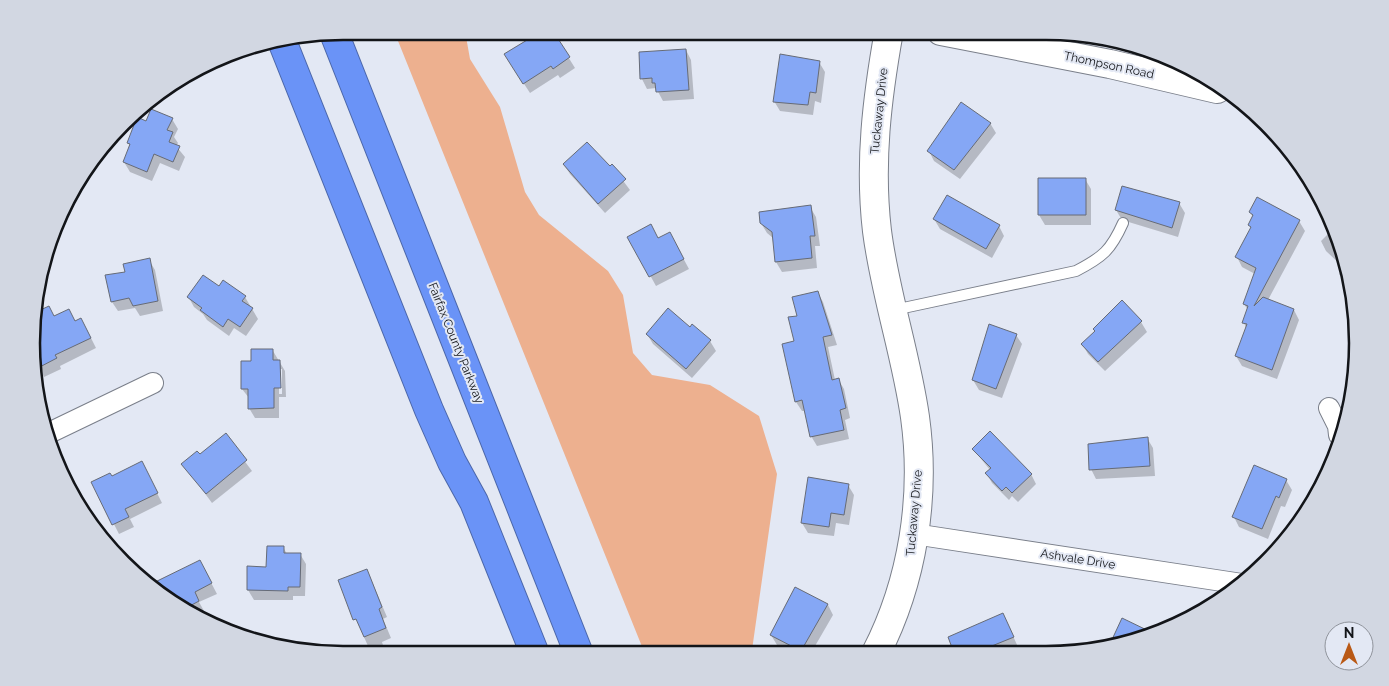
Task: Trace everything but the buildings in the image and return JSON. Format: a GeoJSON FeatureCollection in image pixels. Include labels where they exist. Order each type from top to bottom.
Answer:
{"type":"FeatureCollection","features":[{"type":"Feature","properties":{"kind":"highway","name":"Fairfax County Parkway"},"geometry":{"type":"LineString","coordinates":[[337,40],[576,646]]}},
{"type":"Feature","properties":{"kind":"highway"},"geometry":{"type":"LineString","coordinates":[[284,46],[430,410],[452,462],[474,502],[532,646]]}},
{"type":"Feature","properties":{"kind":"street","name":"Tuckaway Drive"},"geometry":{"type":"LineString","coordinates":[[879,646],[901,594],[914,534],[918,480],[918,442],[915,415],[878,233],[873,190],[874,131],[879,83],[887,40]]}},
{"type":"Feature","properties":{"kind":"street","name":"Thompson Road"},"geometry":{"type":"LineString","coordinates":[[987,40],[1110,64],[1209,88]]}},
{"type":"Feature","properties":{"kind":"street"},"geometry":{"type":"LineString","coordinates":[[53,431],[153,383]]}},
{"type":"Feature","properties":{"kind":"street"},"geometry":{"type":"LineString","coordinates":[[1329,408],[1338,425]]}},
{"type":"Feature","properties":{"kind":"street","name":"Ashvale Drive"},"geometry":{"type":"LineString","coordinates":[[914,534],[1231,582]]}},
{"type":"Feature","properties":{"kind":"lane"},"geometry":{"type":"LineString","coordinates":[[893,310],[1076,271],[1098,260],[1112,247],[1123,223]]}},
{"type":"Feature","properties":{"kind":"shaded area"},"geometry":{"type":"Polygon","coordinates":[[[398,40],[467,40],[470,59],[500,107],[525,192],[539,215],[608,271],[623,295],[633,353],[652,375],[710,385],[759,416],[777,474],[753,646],[642,646],[398,40]]]}}]}
